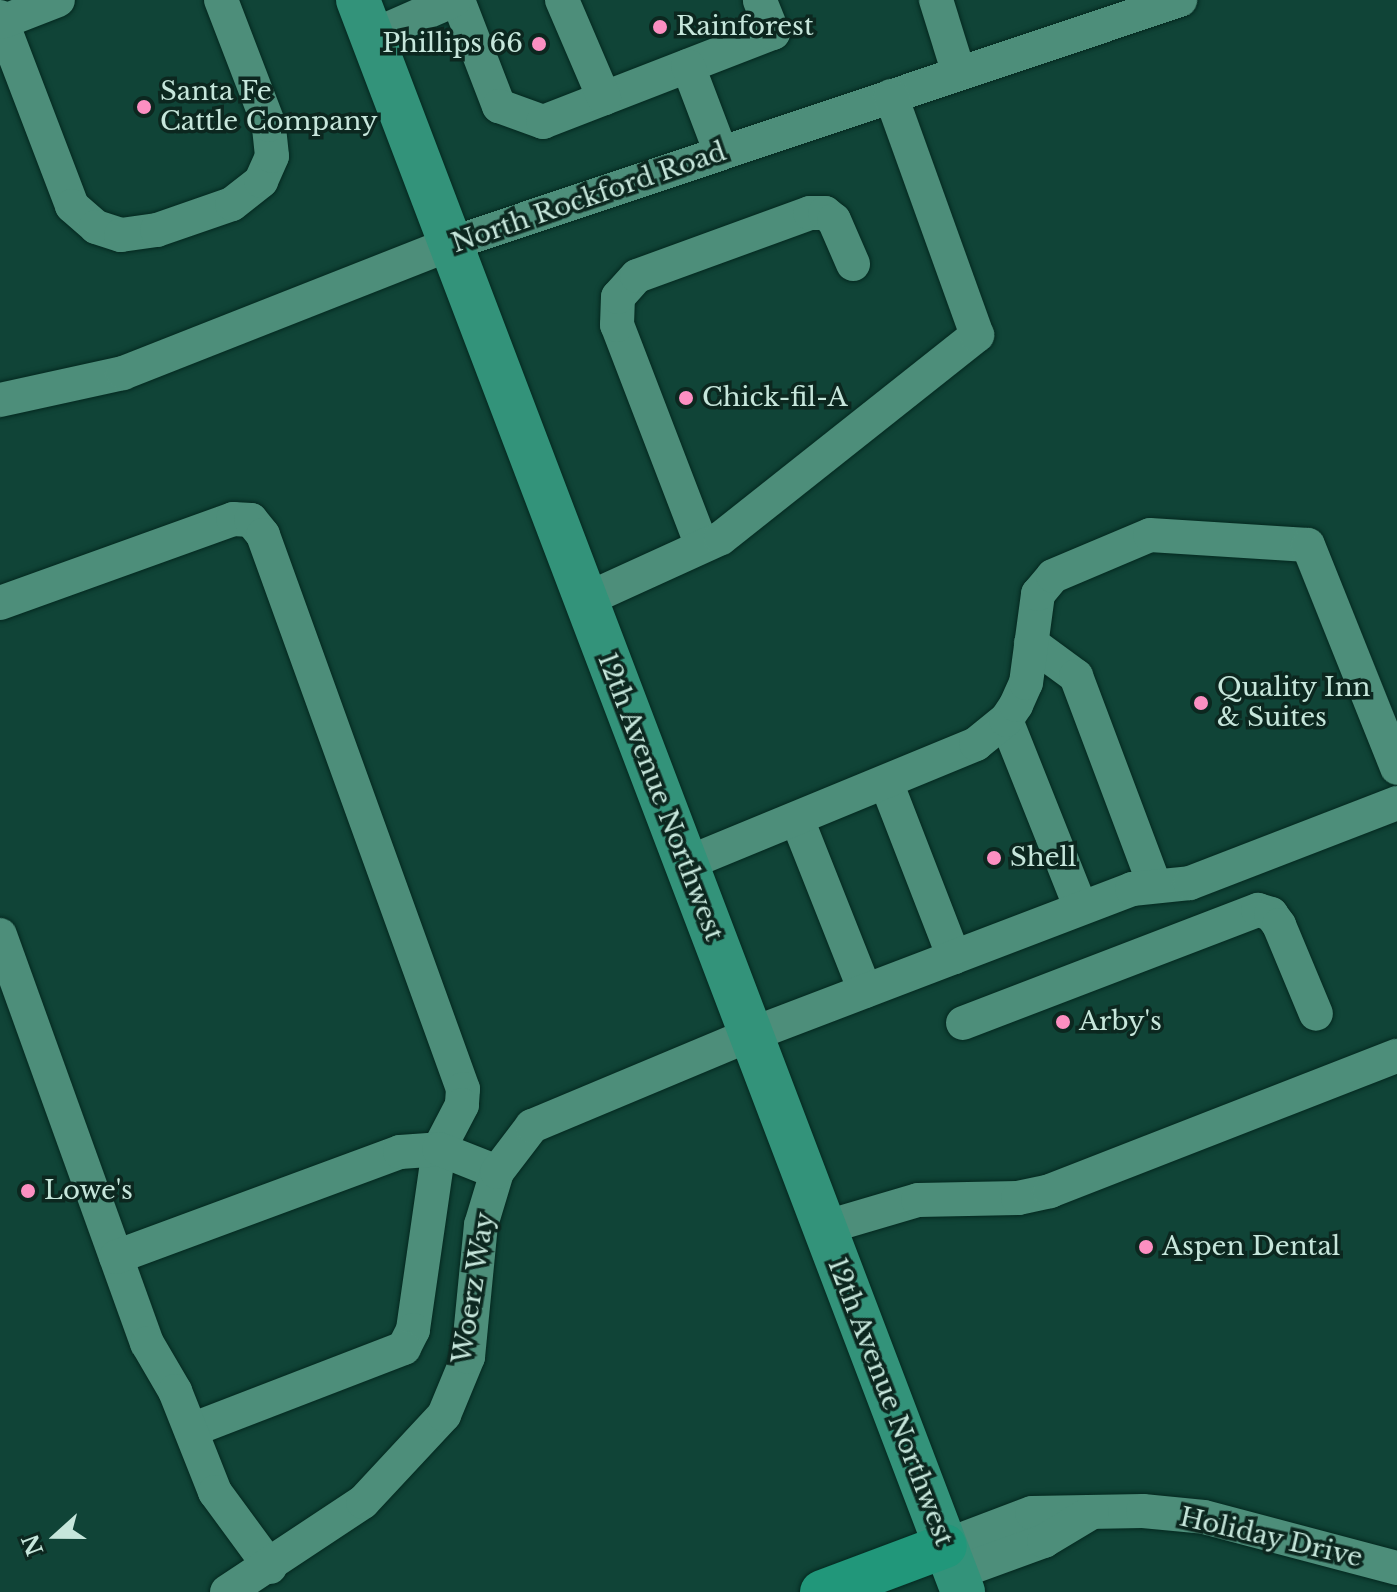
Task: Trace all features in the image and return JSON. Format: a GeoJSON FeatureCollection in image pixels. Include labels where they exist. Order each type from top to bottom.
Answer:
{"type":"FeatureCollection","features":[{"type":"Feature","properties":{"kind":"highway"},"geometry":{"type":"LineString","coordinates":[[822,1592],[955,1570]]}},
{"type":"Feature","properties":{"kind":"highway"},"geometry":{"type":"LineString","coordinates":[[905,1592],[955,1570]]}},
{"type":"Feature","properties":{"kind":"main road","name":"12th Avenue Northwest"},"geometry":{"type":"LineString","coordinates":[[365,18],[955,1570]]}},
{"type":"Feature","properties":{"kind":"street"},"geometry":{"type":"LineString","coordinates":[[58,0],[1,20],[72,206],[96,227],[121,235],[157,230],[232,204],[261,181],[272,156],[269,125],[221,0]]}},
{"type":"Feature","properties":{"kind":"street"},"geometry":{"type":"LineString","coordinates":[[365,18],[456,0],[499,106],[543,122],[773,33],[760,0]]}},
{"type":"Feature","properties":{"kind":"street"},"geometry":{"type":"LineString","coordinates":[[562,0],[604,98]]}},
{"type":"Feature","properties":{"kind":"street"},"geometry":{"type":"LineString","coordinates":[[936,0],[959,74]]}},
{"type":"Feature","properties":{"kind":"street","name":"North Rockford Road"},"geometry":{"type":"LineString","coordinates":[[0,400],[123,373],[450,244],[1180,0]]}},
{"type":"Feature","properties":{"kind":"street"},"geometry":{"type":"LineString","coordinates":[[688,66],[721,153]]}},
{"type":"Feature","properties":{"kind":"street"},"geometry":{"type":"LineString","coordinates":[[585,600],[721,538],[977,335],[891,96]]}},
{"type":"Feature","properties":{"kind":"street"},"geometry":{"type":"LineString","coordinates":[[702,546],[617,325],[618,297],[637,276],[810,213],[825,213],[834,220],[853,264]]}},
{"type":"Feature","properties":{"kind":"street"},"geometry":{"type":"LineString","coordinates":[[0,603],[233,519],[251,520],[263,535],[463,1089],[462,1105],[439,1149],[413,1330],[404,1348],[191,1430]]}},
{"type":"Feature","properties":{"kind":"street"},"geometry":{"type":"LineString","coordinates":[[685,864],[976,744],[1006,720],[1026,683],[1038,594],[1053,576],[1150,535],[1308,545],[1397,768]]}},
{"type":"Feature","properties":{"kind":"street"},"geometry":{"type":"LineString","coordinates":[[1031,643],[1076,676],[1155,886]]}},
{"type":"Feature","properties":{"kind":"street"},"geometry":{"type":"LineString","coordinates":[[1006,720],[1081,908]]}},
{"type":"Feature","properties":{"kind":"street"},"geometry":{"type":"LineString","coordinates":[[886,782],[954,957]]}},
{"type":"Feature","properties":{"kind":"street","name":"Woerz Way"},"geometry":{"type":"LineString","coordinates":[[227,1592],[270,1567],[363,1502],[444,1415],[468,1357],[481,1225],[497,1172],[532,1126],[750,1035],[1081,908],[1132,889],[1190,883],[1397,803]]}},
{"type":"Feature","properties":{"kind":"street"},"geometry":{"type":"LineString","coordinates":[[797,819],[865,991]]}},
{"type":"Feature","properties":{"kind":"street"},"geometry":{"type":"LineString","coordinates":[[963,1023],[1258,910],[1271,914],[1279,925],[1316,1014]]}},
{"type":"Feature","properties":{"kind":"street"},"geometry":{"type":"LineString","coordinates":[[0,935],[147,1343],[191,1430],[215,1492],[270,1567]]}},
{"type":"Feature","properties":{"kind":"street"},"geometry":{"type":"LineString","coordinates":[[823,1228],[918,1200],[1018,1198],[1050,1191],[1397,1056]]}},
{"type":"Feature","properties":{"kind":"street"},"geometry":{"type":"LineString","coordinates":[[116,1257],[400,1152],[439,1149],[497,1172]]}},
{"type":"Feature","properties":{"kind":"street","name":"Holiday Drive"},"geometry":{"type":"LineString","coordinates":[[955,1570],[1032,1513],[1096,1510],[1204,1517],[1397,1568]]}},
{"type":"Feature","properties":{"kind":"place","name":"Rainforest"},"geometry":{"type":"Point","coordinates":[660,27]}},
{"type":"Feature","properties":{"kind":"place","name":"Phillips 66"},"geometry":{"type":"Point","coordinates":[539,44]}},
{"type":"Feature","properties":{"kind":"place","name":"Santa Fe Cattle Company"},"geometry":{"type":"Point","coordinates":[144,107]}},
{"type":"Feature","properties":{"kind":"place","name":"Chick-fil-A"},"geometry":{"type":"Point","coordinates":[686,398]}},
{"type":"Feature","properties":{"kind":"place","name":"Quality Inn & Suites"},"geometry":{"type":"Point","coordinates":[1201,703]}},
{"type":"Feature","properties":{"kind":"place","name":"Shell"},"geometry":{"type":"Point","coordinates":[994,858]}},
{"type":"Feature","properties":{"kind":"place","name":"Arby's"},"geometry":{"type":"Point","coordinates":[1063,1022]}},
{"type":"Feature","properties":{"kind":"place","name":"Lowe's"},"geometry":{"type":"Point","coordinates":[28,1191]}},
{"type":"Feature","properties":{"kind":"place","name":"Aspen Dental"},"geometry":{"type":"Point","coordinates":[1146,1247]}}]}
